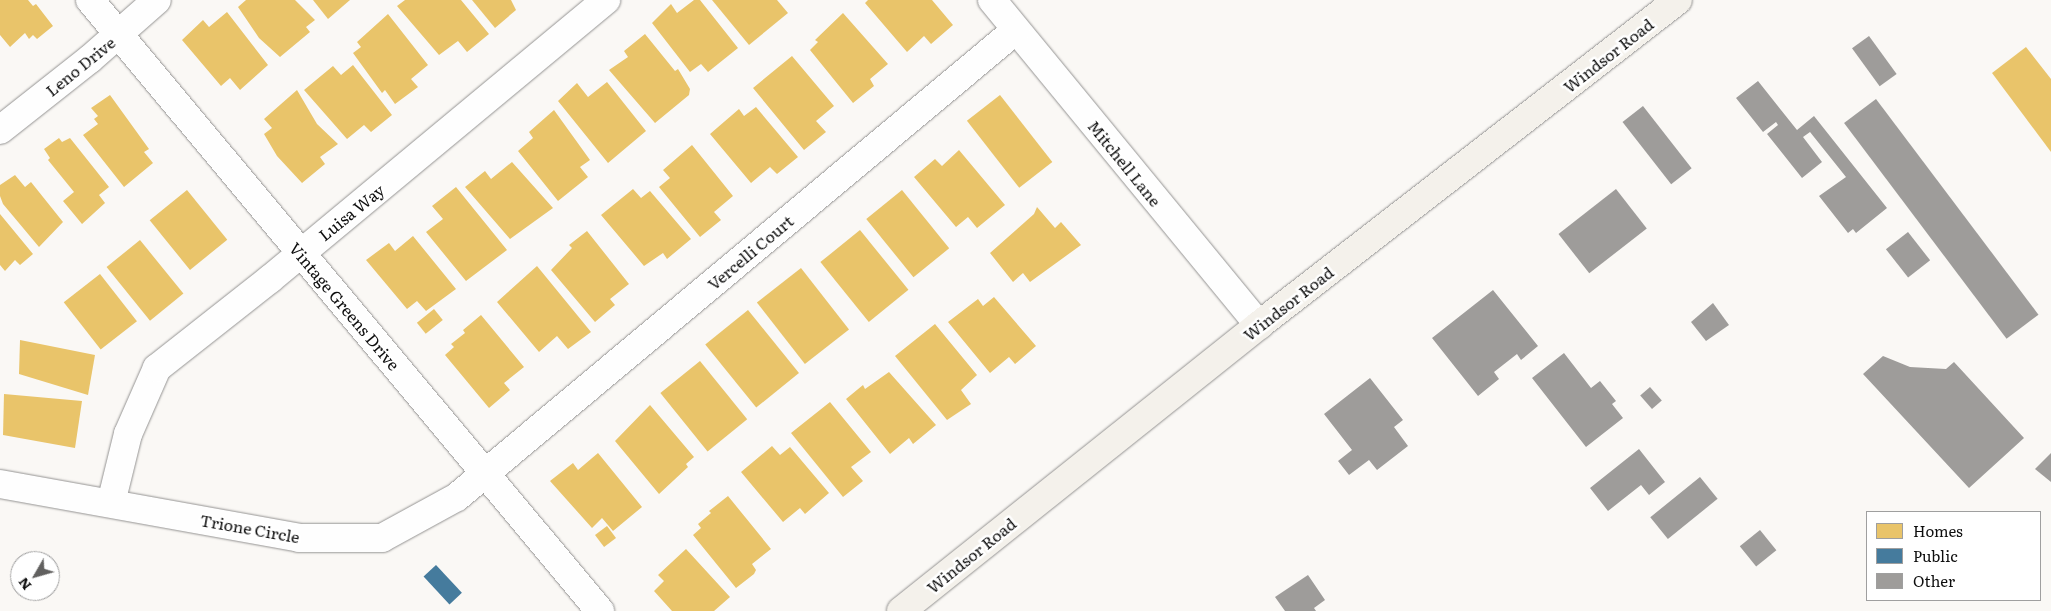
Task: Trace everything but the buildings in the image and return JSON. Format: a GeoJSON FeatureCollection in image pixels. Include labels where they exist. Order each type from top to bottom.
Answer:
{"type":"FeatureCollection","features":[{"type":"Feature","properties":{"kind":"main road","name":"Windsor Road"},"geometry":{"type":"LineString","coordinates":[[902,611],[1259,325],[1678,0]]}},
{"type":"Feature","properties":{"kind":"street","name":"Vintage Greens Drive"},"geometry":{"type":"LineString","coordinates":[[90,0],[600,611]]}},
{"type":"Feature","properties":{"kind":"street","name":"Leno Drive"},"geometry":{"type":"LineString","coordinates":[[0,130],[119,34],[157,0]]}},
{"type":"Feature","properties":{"kind":"street","name":"Luisa Way"},"geometry":{"type":"LineString","coordinates":[[111,503],[128,434],[158,368],[606,0]]}},
{"type":"Feature","properties":{"kind":"street","name":"Mitchell Lane"},"geometry":{"type":"LineString","coordinates":[[992,0],[1259,325]]}},
{"type":"Feature","properties":{"kind":"street","name":"Vercelli Court"},"geometry":{"type":"LineString","coordinates":[[484,474],[1016,30]]}},
{"type":"Feature","properties":{"kind":"street","name":"Trione Circle"},"geometry":{"type":"LineString","coordinates":[[0,484],[299,538],[382,538],[457,498],[484,474]]}}]}
